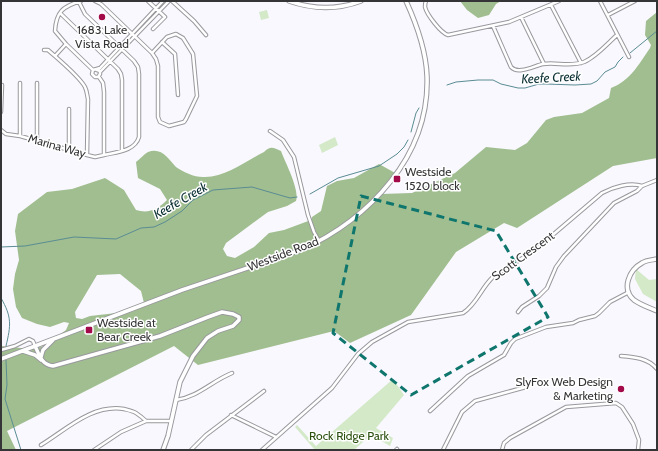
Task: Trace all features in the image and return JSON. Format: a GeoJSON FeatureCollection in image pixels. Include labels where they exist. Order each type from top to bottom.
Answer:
{"type":"FeatureCollection","features":[{"type":"Feature","properties":{"kind":"main road"},"geometry":{"type":"LineString","coordinates":[[289,1],[301,5],[321,8],[341,7],[361,1]]}},
{"type":"Feature","properties":{"kind":"main road","name":"Westside Road"},"geometry":{"type":"LineString","coordinates":[[1,359],[182,290],[301,250],[319,241],[351,221],[381,194],[396,175],[407,158],[418,136],[424,114],[427,78],[421,41],[406,1]]}},
{"type":"Feature","properties":{"kind":"main road"},"geometry":{"type":"LineString","coordinates":[[657,259],[643,262],[630,273],[628,280],[629,292],[634,299],[657,311]]}},
{"type":"Feature","properties":{"kind":"main road"},"geometry":{"type":"LineString","coordinates":[[36,346],[42,360],[46,365],[53,366],[160,336],[222,312],[233,314],[238,317],[238,322],[233,326],[218,331],[207,338],[201,344],[194,356],[180,382],[163,450]]}},
{"type":"Feature","properties":{"kind":"main road"},"geometry":{"type":"LineString","coordinates":[[42,360],[43,350],[55,338]]}},
{"type":"Feature","properties":{"kind":"main road"},"geometry":{"type":"LineString","coordinates":[[22,351],[35,355],[42,360]]}},
{"type":"Feature","properties":{"kind":"street"},"geometry":{"type":"LineString","coordinates":[[104,155],[134,146],[138,142],[138,67],[134,61],[120,48],[85,14],[80,1],[68,5],[58,16],[55,31],[93,70],[97,70],[109,60],[120,48],[134,35],[158,9],[163,1]]}},
{"type":"Feature","properties":{"kind":"street"},"geometry":{"type":"LineString","coordinates":[[95,1],[100,2],[152,53],[156,59],[158,66],[158,117],[160,122],[170,126],[184,122],[196,96],[194,58],[189,46],[183,38],[176,34],[167,37],[152,53]]}},
{"type":"Feature","properties":{"kind":"street"},"geometry":{"type":"LineString","coordinates":[[148,1],[165,15],[165,18],[153,29]]}},
{"type":"Feature","properties":{"kind":"street"},"geometry":{"type":"LineString","coordinates":[[158,9],[169,1]]}},
{"type":"Feature","properties":{"kind":"street"},"geometry":{"type":"LineString","coordinates":[[172,1],[194,21],[206,35]]}},
{"type":"Feature","properties":{"kind":"street"},"geometry":{"type":"LineString","coordinates":[[426,1],[425,8],[442,32],[448,35],[510,22],[559,1]]}},
{"type":"Feature","properties":{"kind":"street"},"geometry":{"type":"LineString","coordinates":[[600,1],[629,57]]}},
{"type":"Feature","properties":{"kind":"street"},"geometry":{"type":"LineString","coordinates":[[608,15],[635,1]]}},
{"type":"Feature","properties":{"kind":"street"},"geometry":{"type":"LineString","coordinates":[[551,5],[581,63]]}},
{"type":"Feature","properties":{"kind":"street"},"geometry":{"type":"LineString","coordinates":[[60,13],[109,60],[121,74],[122,150]]}},
{"type":"Feature","properties":{"kind":"street"},"geometry":{"type":"LineString","coordinates":[[521,17],[544,64]]}},
{"type":"Feature","properties":{"kind":"street"},"geometry":{"type":"LineString","coordinates":[[493,26],[514,70],[518,71],[544,64],[581,63],[591,58],[617,35]]}},
{"type":"Feature","properties":{"kind":"street"},"geometry":{"type":"LineString","coordinates":[[162,42],[175,54],[178,95]]}},
{"type":"Feature","properties":{"kind":"street"},"geometry":{"type":"LineString","coordinates":[[54,56],[66,44]]}},
{"type":"Feature","properties":{"kind":"street"},"geometry":{"type":"LineString","coordinates":[[44,50],[48,50],[81,82],[86,92],[88,99],[87,155]]}},
{"type":"Feature","properties":{"kind":"street"},"geometry":{"type":"LineString","coordinates":[[93,70],[93,77],[99,77],[109,60]]}},
{"type":"Feature","properties":{"kind":"street"},"geometry":{"type":"LineString","coordinates":[[97,70],[100,73]]}},
{"type":"Feature","properties":{"kind":"street","name":"Marina Way"},"geometry":{"type":"LineString","coordinates":[[2,131],[6,134],[20,136],[95,157],[104,155],[104,92],[103,83],[99,77]]}},
{"type":"Feature","properties":{"kind":"street"},"geometry":{"type":"LineString","coordinates":[[20,83],[20,136]]}},
{"type":"Feature","properties":{"kind":"street"},"geometry":{"type":"LineString","coordinates":[[37,83],[37,141]]}},
{"type":"Feature","properties":{"kind":"street"},"geometry":{"type":"LineString","coordinates":[[1,112],[2,85]]}},
{"type":"Feature","properties":{"kind":"street"},"geometry":{"type":"LineString","coordinates":[[69,109],[69,150]]}},
{"type":"Feature","properties":{"kind":"street"},"geometry":{"type":"LineString","coordinates":[[270,131],[283,140],[294,157],[308,215],[319,241]]}},
{"type":"Feature","properties":{"kind":"street"},"geometry":{"type":"LineString","coordinates":[[518,312],[522,307],[539,296],[547,288],[556,267],[564,256],[614,203],[637,191],[642,186],[657,180]]}},
{"type":"Feature","properties":{"kind":"street","name":"Scott Crescent"},"geometry":{"type":"LineString","coordinates":[[262,450],[332,388],[358,354],[372,342],[408,322],[463,313],[473,304],[493,277],[535,250],[602,193],[608,189],[635,184],[642,186]]}},
{"type":"Feature","properties":{"kind":"street"},"geometry":{"type":"LineString","coordinates":[[430,411],[468,376],[504,355],[515,339],[546,327],[573,323],[595,316],[610,302],[629,292]]}},
{"type":"Feature","properties":{"kind":"street"},"geometry":{"type":"LineString","coordinates":[[1,350],[15,346],[29,339],[33,341],[36,346]]}},
{"type":"Feature","properties":{"kind":"street"},"geometry":{"type":"LineString","coordinates":[[621,356],[644,360],[652,363],[657,369]]}},
{"type":"Feature","properties":{"kind":"street"},"geometry":{"type":"LineString","coordinates":[[176,400],[185,399],[194,395],[232,373]]}},
{"type":"Feature","properties":{"kind":"street"},"geometry":{"type":"LineString","coordinates":[[443,450],[462,412],[474,401],[526,387]]}},
{"type":"Feature","properties":{"kind":"street"},"geometry":{"type":"LineString","coordinates":[[191,450],[206,435],[264,390]]}},
{"type":"Feature","properties":{"kind":"street"},"geometry":{"type":"LineString","coordinates":[[502,450],[504,443],[510,438],[566,407],[616,403],[622,406],[632,424],[639,440],[638,450]]}},
{"type":"Feature","properties":{"kind":"street"},"geometry":{"type":"LineString","coordinates":[[41,444],[84,417],[102,409],[110,408],[126,410],[136,413],[146,421]]}},
{"type":"Feature","properties":{"kind":"street"},"geometry":{"type":"LineString","coordinates":[[231,415],[276,437]]}},
{"type":"Feature","properties":{"kind":"street"},"geometry":{"type":"LineString","coordinates":[[94,450],[121,432],[146,421],[171,421]]}},
{"type":"Feature","properties":{"kind":"highlighted area"},"geometry":{"type":"Polygon","coordinates":[[[361,196],[496,231],[548,317],[411,395],[333,333],[361,196]]]}},
{"type":"Feature","properties":{"kind":"green space"},"geometry":{"type":"Polygon","coordinates":[[[460,1],[501,1],[496,4],[489,15],[478,18],[467,10],[460,1]]]}},
{"type":"Feature","properties":{"kind":"green space"},"geometry":{"type":"Polygon","coordinates":[[[267,10],[269,18],[261,20],[259,12],[267,10]]]}},
{"type":"Feature","properties":{"kind":"green space"},"geometry":{"type":"Polygon","coordinates":[[[657,12],[657,158],[613,166],[517,228],[504,223],[456,252],[411,315],[350,343],[334,331],[198,365],[174,346],[7,431],[16,450],[1,450],[1,346],[31,349],[44,346],[66,330],[69,323],[64,322],[50,327],[37,324],[22,318],[16,307],[13,289],[19,260],[15,231],[18,214],[47,192],[72,189],[105,178],[124,190],[136,210],[149,211],[157,208],[167,200],[160,189],[138,178],[136,162],[148,152],[161,152],[182,171],[194,176],[205,177],[221,174],[236,168],[268,149],[272,148],[281,151],[292,176],[297,196],[296,201],[287,206],[268,212],[226,243],[223,249],[227,256],[235,258],[254,247],[269,233],[284,230],[311,220],[312,217],[321,211],[327,186],[337,181],[354,178],[379,164],[397,174],[381,194],[412,193],[455,173],[486,147],[515,150],[527,143],[546,120],[554,117],[582,113],[609,98],[611,88],[624,81],[629,76],[650,48],[651,45],[645,35],[646,21],[657,12]],[[120,274],[97,275],[75,312],[76,318],[82,319],[90,316],[134,311],[144,303],[141,291],[120,274]]]}},
{"type":"Feature","properties":{"kind":"green space"},"geometry":{"type":"Polygon","coordinates":[[[335,137],[338,145],[322,153],[319,145],[335,137]]]}},
{"type":"Feature","properties":{"kind":"green space"},"geometry":{"type":"Polygon","coordinates":[[[636,269],[649,280],[657,279],[657,302],[643,294],[635,279],[636,269]]]}},
{"type":"Feature","properties":{"kind":"green space","name":"Rock Ridge Park"},"geometry":{"type":"Polygon","coordinates":[[[393,379],[404,395],[376,428],[393,438],[390,446],[371,435],[354,450],[315,450],[295,427],[297,425],[316,446],[393,379]]]}},
{"type":"Feature","properties":{"kind":"waterway","name":"Keefe Creek"},"geometry":{"type":"LineString","coordinates":[[630,53],[657,31]]}},
{"type":"Feature","properties":{"kind":"waterway","name":"Keefe Creek"},"geometry":{"type":"LineString","coordinates":[[447,85],[456,82],[478,80],[493,80],[501,84],[518,88],[525,88],[539,84],[591,84],[597,81],[605,72],[615,67],[623,57]]}},
{"type":"Feature","properties":{"kind":"waterway","name":"Keefe Creek"},"geometry":{"type":"LineString","coordinates":[[411,132],[416,113],[419,108]]}},
{"type":"Feature","properties":{"kind":"waterway","name":"Keefe Creek"},"geometry":{"type":"LineString","coordinates":[[310,194],[338,178],[379,166],[397,154],[408,140]]}},
{"type":"Feature","properties":{"kind":"waterway","name":"Keefe Creek"},"geometry":{"type":"LineString","coordinates":[[1,247],[25,246],[74,237],[116,239],[141,228],[154,227],[165,222],[182,211],[193,200],[213,190],[252,187],[290,198],[297,197]]}},
{"type":"Feature","properties":{"kind":"waterway"},"geometry":{"type":"LineString","coordinates":[[1,298],[10,321],[6,346]]}},
{"type":"Feature","properties":{"kind":"waterway"},"geometry":{"type":"LineString","coordinates":[[6,360],[7,385],[5,399],[21,450]]}},
{"type":"Feature","properties":{"kind":"place","name":"1683 Lake Vista Road"},"geometry":{"type":"Point","coordinates":[102,17]}},
{"type":"Feature","properties":{"kind":"place","name":"Westside 1520 block"},"geometry":{"type":"Point","coordinates":[397,179]}},
{"type":"Feature","properties":{"kind":"place","name":"Westside at Bear Creek"},"geometry":{"type":"Point","coordinates":[89,330]}},
{"type":"Feature","properties":{"kind":"place","name":"SlyFox Web Design & Marketing"},"geometry":{"type":"Point","coordinates":[621,389]}}]}
